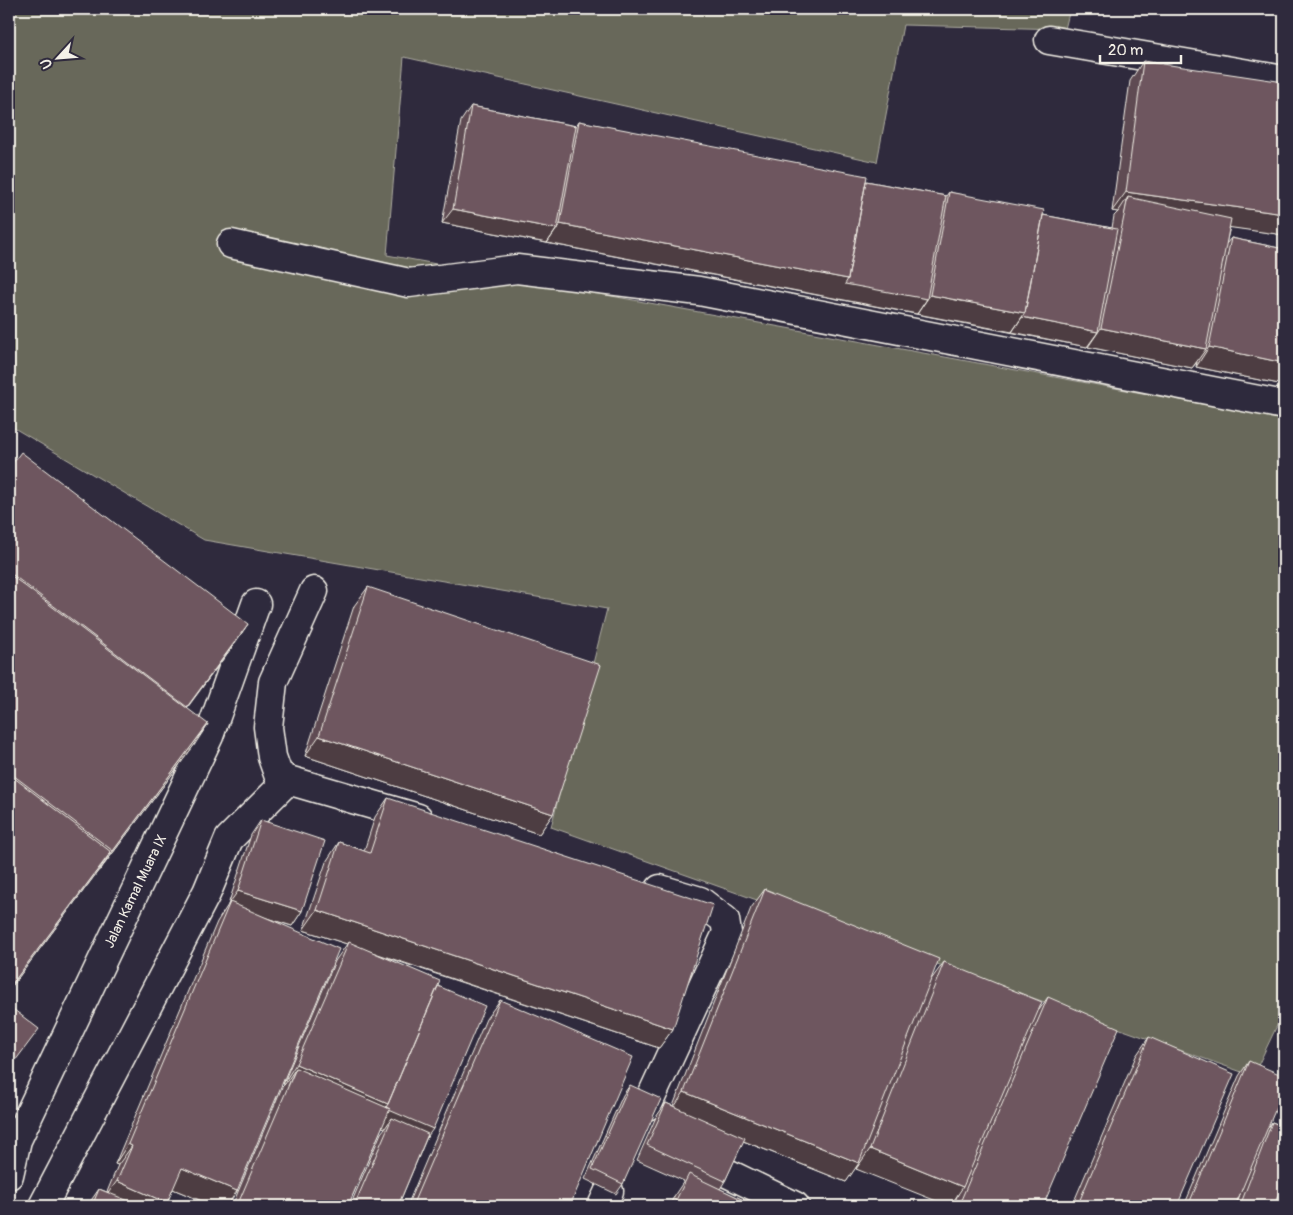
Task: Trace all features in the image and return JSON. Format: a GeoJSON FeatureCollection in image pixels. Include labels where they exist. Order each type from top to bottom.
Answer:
{"type":"FeatureCollection","features":[{"type":"Feature","properties":{"kind":"lane"},"geometry":{"type":"LineString","coordinates":[[1050,40],[1284,80]]}},
{"type":"Feature","properties":{"kind":"lane"},"geometry":{"type":"LineString","coordinates":[[231,244],[408,284],[517,269],[699,292],[1284,404]]}},
{"type":"Feature","properties":{"kind":"lane"},"geometry":{"type":"LineString","coordinates":[[314,590],[272,682],[268,727],[272,757],[278,774],[288,780],[441,825]]}},
{"type":"Feature","properties":{"kind":"lane","name":"Jalan Kamal Muara IX"},"geometry":{"type":"LineString","coordinates":[[9,1175],[17,1140],[209,736],[256,604]]}},
{"type":"Feature","properties":{"kind":"lane"},"geometry":{"type":"LineString","coordinates":[[43,1206],[207,892],[230,839],[288,780]]}},
{"type":"Feature","properties":{"kind":"lane"},"geometry":{"type":"LineString","coordinates":[[633,881],[700,901],[725,920],[726,933],[647,1106]]}},
{"type":"Feature","properties":{"kind":"lane"},"geometry":{"type":"LineString","coordinates":[[727,1173],[795,1206]]}},
{"type":"Feature","properties":{"kind":"green space"},"geometry":{"type":"Polygon","coordinates":[[[9,9],[1070,9],[1065,29],[903,25],[877,162],[404,57],[387,255],[1284,419],[1284,1011],[1253,1076],[551,827],[607,609],[204,540],[9,425],[9,9]]]}},
{"type":"Feature","properties":{"kind":"building"},"geometry":{"type":"Polygon","coordinates":[[[1143,61],[1284,82],[1284,214],[1126,192],[1143,61]]]}},
{"type":"Feature","properties":{"kind":"building"},"geometry":{"type":"Polygon","coordinates":[[[471,106],[576,126],[557,229],[453,209],[471,106]]]}},
{"type":"Feature","properties":{"kind":"building"},"geometry":{"type":"Polygon","coordinates":[[[579,121],[867,176],[848,279],[560,224],[579,121]]]}},
{"type":"Feature","properties":{"kind":"building"},"geometry":{"type":"Polygon","coordinates":[[[866,181],[946,196],[927,299],[845,284],[848,279],[866,181]]]}},
{"type":"Feature","properties":{"kind":"building"},"geometry":{"type":"Polygon","coordinates":[[[949,192],[1044,210],[1025,313],[930,295],[949,192]]]}},
{"type":"Feature","properties":{"kind":"building"},"geometry":{"type":"Polygon","coordinates":[[[1128,197],[1231,219],[1206,349],[1101,328],[1128,197]]]}},
{"type":"Feature","properties":{"kind":"building"},"geometry":{"type":"Polygon","coordinates":[[[1043,215],[1117,229],[1098,332],[1022,317],[1025,313],[1043,215]]]}},
{"type":"Feature","properties":{"kind":"building"},"geometry":{"type":"Polygon","coordinates":[[[1231,238],[1284,249],[1284,363],[1209,347],[1231,238]]]}},
{"type":"Feature","properties":{"kind":"building"},"geometry":{"type":"Polygon","coordinates":[[[21,452],[248,624],[187,707],[9,572],[9,468],[21,452]]]}},
{"type":"Feature","properties":{"kind":"building"},"geometry":{"type":"Polygon","coordinates":[[[9,574],[208,724],[113,851],[9,772],[9,574]]]}},
{"type":"Feature","properties":{"kind":"building"},"geometry":{"type":"Polygon","coordinates":[[[368,587],[601,665],[553,814],[319,736],[368,587]]]}},
{"type":"Feature","properties":{"kind":"building"},"geometry":{"type":"Polygon","coordinates":[[[9,774],[111,852],[9,988],[9,774]]]}},
{"type":"Feature","properties":{"kind":"building"},"geometry":{"type":"Polygon","coordinates":[[[388,798],[713,905],[673,1029],[317,910],[339,842],[370,853],[388,798]]]}},
{"type":"Feature","properties":{"kind":"building"},"geometry":{"type":"Polygon","coordinates":[[[261,820],[325,841],[302,911],[238,891],[261,820]]]}},
{"type":"Feature","properties":{"kind":"building"},"geometry":{"type":"Polygon","coordinates":[[[765,889],[939,959],[859,1163],[684,1092],[765,889]]]}},
{"type":"Feature","properties":{"kind":"building"},"geometry":{"type":"Polygon","coordinates":[[[230,902],[339,949],[237,1191],[182,1168],[167,1203],[117,1181],[132,1146],[128,1144],[230,902]]]}},
{"type":"Feature","properties":{"kind":"building"},"geometry":{"type":"Polygon","coordinates":[[[349,942],[440,981],[388,1104],[296,1064],[349,942]]]}},
{"type":"Feature","properties":{"kind":"building"},"geometry":{"type":"Polygon","coordinates":[[[944,962],[1042,1002],[963,1187],[870,1149],[944,962]]]}},
{"type":"Feature","properties":{"kind":"building"},"geometry":{"type":"Polygon","coordinates":[[[438,986],[485,1006],[433,1129],[386,1107],[438,986]]]}},
{"type":"Feature","properties":{"kind":"building"},"geometry":{"type":"Polygon","coordinates":[[[1048,997],[1119,1028],[1043,1206],[975,1206],[961,1200],[1048,997]]]}},
{"type":"Feature","properties":{"kind":"building"},"geometry":{"type":"Polygon","coordinates":[[[500,1000],[633,1057],[570,1206],[412,1206],[500,1000]]]}},
{"type":"Feature","properties":{"kind":"building"},"geometry":{"type":"Polygon","coordinates":[[[9,1006],[39,1029],[9,1069],[9,1006]]]}},
{"type":"Feature","properties":{"kind":"building"},"geometry":{"type":"Polygon","coordinates":[[[1149,1037],[1234,1074],[1177,1206],[1089,1206],[1079,1202],[1149,1037]]]}},
{"type":"Feature","properties":{"kind":"building"},"geometry":{"type":"Polygon","coordinates":[[[1249,1061],[1284,1076],[1284,1089],[1235,1206],[1188,1206],[1249,1061]]]}},
{"type":"Feature","properties":{"kind":"building"},"geometry":{"type":"Polygon","coordinates":[[[296,1068],[390,1109],[348,1206],[237,1206],[296,1068]]]}},
{"type":"Feature","properties":{"kind":"building"},"geometry":{"type":"Polygon","coordinates":[[[630,1085],[661,1099],[623,1184],[592,1169],[630,1085]]]}},
{"type":"Feature","properties":{"kind":"building"},"geometry":{"type":"Polygon","coordinates":[[[666,1103],[745,1138],[725,1181],[647,1145],[666,1103]]]}},
{"type":"Feature","properties":{"kind":"building"},"geometry":{"type":"Polygon","coordinates":[[[392,1118],[428,1134],[398,1206],[354,1206],[392,1118]]]}},
{"type":"Feature","properties":{"kind":"building"},"geometry":{"type":"Polygon","coordinates":[[[1272,1122],[1284,1127],[1284,1180],[1274,1206],[1240,1206],[1272,1122]]]}},
{"type":"Feature","properties":{"kind":"building"},"geometry":{"type":"Polygon","coordinates":[[[689,1174],[756,1206],[673,1206],[689,1174]]]}},
{"type":"Feature","properties":{"kind":"building"},"geometry":{"type":"Polygon","coordinates":[[[99,1189],[141,1206],[92,1206],[99,1189]]]}},
{"type":"Feature","properties":{"kind":"building"},"geometry":{"type":"Polygon","coordinates":[[[1284,1194],[1284,1206],[1280,1206],[1284,1194]]]}}]}
